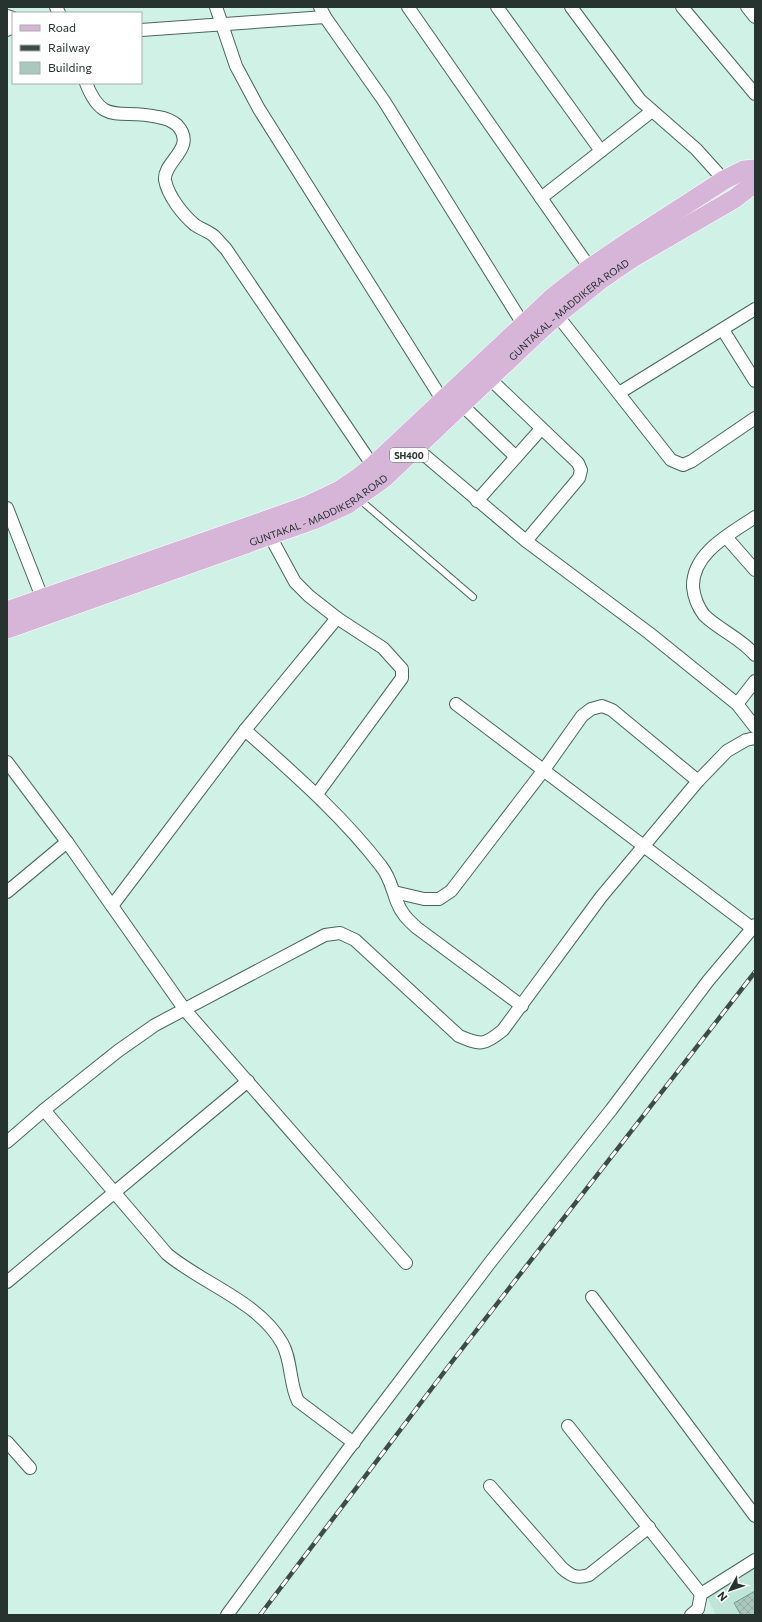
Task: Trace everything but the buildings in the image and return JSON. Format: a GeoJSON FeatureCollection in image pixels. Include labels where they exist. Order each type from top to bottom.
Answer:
{"type":"FeatureCollection","features":[{"type":"Feature","properties":{"kind":"main road","name":"GUNTAKAL - MADDIKERA ROAD"},"geometry":{"type":"LineString","coordinates":[[7,611],[45,605],[270,536],[313,520],[348,504],[384,478],[557,315],[594,275],[634,257],[734,199],[755,181],[744,170],[724,180],[594,275],[523,324],[373,466],[340,490],[306,506],[45,605],[7,629]]}},
{"type":"Feature","properties":{"kind":"street"},"geometry":{"type":"LineString","coordinates":[[216,7],[220,23],[236,66],[258,109],[443,401]]}},
{"type":"Feature","properties":{"kind":"street"},"geometry":{"type":"LineString","coordinates":[[408,7],[594,275]]}},
{"type":"Feature","properties":{"kind":"street"},"geometry":{"type":"LineString","coordinates":[[497,7],[601,151]]}},
{"type":"Feature","properties":{"kind":"street"},"geometry":{"type":"LineString","coordinates":[[571,7],[640,100],[696,148],[724,180]]}},
{"type":"Feature","properties":{"kind":"street"},"geometry":{"type":"LineString","coordinates":[[682,7],[755,94]]}},
{"type":"Feature","properties":{"kind":"street"},"geometry":{"type":"LineString","coordinates":[[747,7],[755,17]]}},
{"type":"Feature","properties":{"kind":"street"},"geometry":{"type":"LineString","coordinates":[[142,30],[323,12],[384,100],[523,324]]}},
{"type":"Feature","properties":{"kind":"street"},"geometry":{"type":"LineString","coordinates":[[86,84],[90,94],[100,108],[110,114],[141,113],[168,119],[178,126],[183,140],[181,152],[170,164],[165,178],[168,190],[188,218],[196,226],[213,235],[226,249],[373,466]]}},
{"type":"Feature","properties":{"kind":"street"},"geometry":{"type":"LineString","coordinates":[[541,198],[652,111]]}},
{"type":"Feature","properties":{"kind":"street"},"geometry":{"type":"LineString","coordinates":[[619,393],[755,309]]}},
{"type":"Feature","properties":{"kind":"street"},"geometry":{"type":"LineString","coordinates":[[557,315],[671,460],[682,465],[692,461],[755,418]]}},
{"type":"Feature","properties":{"kind":"street"},"geometry":{"type":"LineString","coordinates":[[723,330],[755,381]]}},
{"type":"Feature","properties":{"kind":"street"},"geometry":{"type":"LineString","coordinates":[[489,378],[578,463],[581,470],[579,478],[526,541]]}},
{"type":"Feature","properties":{"kind":"street"},"geometry":{"type":"LineString","coordinates":[[462,404],[516,457]]}},
{"type":"Feature","properties":{"kind":"street"},"geometry":{"type":"LineString","coordinates":[[477,501],[541,429]]}},
{"type":"Feature","properties":{"kind":"street"},"geometry":{"type":"LineString","coordinates":[[416,448],[526,541],[649,634],[737,704],[755,727]]}},
{"type":"Feature","properties":{"kind":"street"},"geometry":{"type":"LineString","coordinates":[[7,509],[45,605]]}},
{"type":"Feature","properties":{"kind":"street"},"geometry":{"type":"LineString","coordinates":[[755,517],[726,536],[702,558],[693,576],[694,596],[704,615],[755,655]]}},
{"type":"Feature","properties":{"kind":"street"},"geometry":{"type":"LineString","coordinates":[[270,536],[295,582],[309,596],[337,618],[384,648],[402,669],[402,678],[317,794]]}},
{"type":"Feature","properties":{"kind":"street"},"geometry":{"type":"LineString","coordinates":[[726,536],[755,570]]}},
{"type":"Feature","properties":{"kind":"street"},"geometry":{"type":"LineString","coordinates":[[112,906],[245,730],[337,618]]}},
{"type":"Feature","properties":{"kind":"street"},"geometry":{"type":"LineString","coordinates":[[737,704],[755,681]]}},
{"type":"Feature","properties":{"kind":"street"},"geometry":{"type":"LineString","coordinates":[[227,1615],[492,1260],[611,1110],[708,981],[754,926],[543,771],[456,704]]}},
{"type":"Feature","properties":{"kind":"street"},"geometry":{"type":"LineString","coordinates":[[394,892],[424,899],[439,899],[451,891],[543,771],[582,716],[591,709],[602,706],[612,710],[698,781]]}},
{"type":"Feature","properties":{"kind":"street"},"geometry":{"type":"LineString","coordinates":[[245,730],[317,794],[382,866],[404,916],[417,928],[522,1006]]}},
{"type":"Feature","properties":{"kind":"street"},"geometry":{"type":"LineString","coordinates":[[7,1142],[44,1110],[118,1051],[155,1025],[325,935],[340,933],[355,940],[459,1036],[475,1043],[490,1041],[503,1030],[522,1006],[601,897],[698,781],[728,751],[746,740],[755,738]]}},
{"type":"Feature","properties":{"kind":"street"},"geometry":{"type":"LineString","coordinates":[[8,767],[67,842],[185,1010],[406,1263]]}},
{"type":"Feature","properties":{"kind":"street"},"geometry":{"type":"LineString","coordinates":[[7,892],[67,842]]}},
{"type":"Feature","properties":{"kind":"street"},"geometry":{"type":"LineString","coordinates":[[7,1282],[248,1081]]}},
{"type":"Feature","properties":{"kind":"street"},"geometry":{"type":"LineString","coordinates":[[44,1110],[167,1254],[177,1263],[260,1315],[282,1343],[290,1370],[294,1394],[298,1401],[354,1443]]}},
{"type":"Feature","properties":{"kind":"street"},"geometry":{"type":"LineString","coordinates":[[592,1297],[755,1516]]}},
{"type":"Feature","properties":{"kind":"street"},"geometry":{"type":"LineString","coordinates":[[568,1426],[701,1594]]}},
{"type":"Feature","properties":{"kind":"street"},"geometry":{"type":"LineString","coordinates":[[7,1442],[30,1468]]}},
{"type":"Feature","properties":{"kind":"street"},"geometry":{"type":"LineString","coordinates":[[490,1486],[562,1568],[575,1577],[582,1578],[588,1575],[649,1527]]}},
{"type":"Feature","properties":{"kind":"street"},"geometry":{"type":"LineString","coordinates":[[691,1615],[698,1609],[701,1594],[755,1560]]}},
{"type":"Feature","properties":{"kind":"lane"},"geometry":{"type":"LineString","coordinates":[[358,498],[473,597]]}},
{"type":"Feature","properties":{"kind":"shaded area"},"geometry":{"type":"Polygon","coordinates":[[[755,1565],[755,1615],[716,1615],[706,1595],[755,1565]]]}},
{"type":"Feature","properties":{"kind":"railway"},"geometry":{"type":"LineString","coordinates":[[260,1615],[451,1363],[755,972]]}}]}
